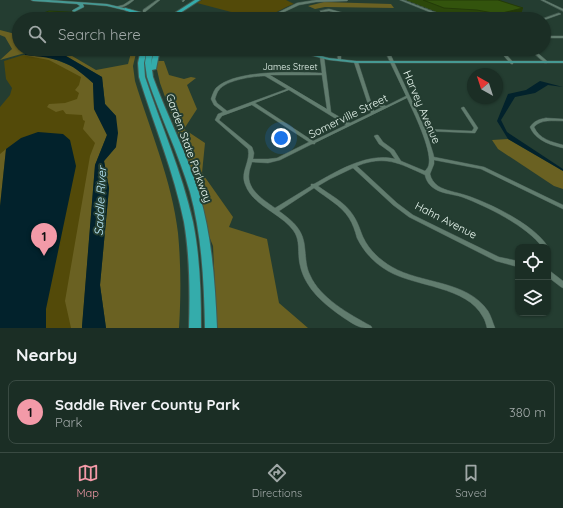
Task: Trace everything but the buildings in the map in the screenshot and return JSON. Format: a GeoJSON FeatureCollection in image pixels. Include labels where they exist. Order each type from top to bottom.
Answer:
{"type":"FeatureCollection","features":[{"type":"Feature","properties":{"kind":"highway"},"geometry":{"type":"LineString","coordinates":[[177,12],[192,0]]}},
{"type":"Feature","properties":{"kind":"highway"},"geometry":{"type":"LineString","coordinates":[[179,12],[198,0]]}},
{"type":"Feature","properties":{"kind":"highway"},"geometry":{"type":"LineString","coordinates":[[125,8],[135,12]]}},
{"type":"Feature","properties":{"kind":"highway"},"geometry":{"type":"LineString","coordinates":[[139,56],[141,70]]}},
{"type":"Feature","properties":{"kind":"highway","name":"Garden State Parkway"},"geometry":{"type":"LineString","coordinates":[[143,56],[141,70],[144,85],[177,177],[186,209],[194,272],[195,328]]}},
{"type":"Feature","properties":{"kind":"highway","name":"Garden State Parkway"},"geometry":{"type":"LineString","coordinates":[[150,56],[149,70],[159,101],[189,176],[202,227],[208,272],[210,328]]}},
{"type":"Feature","properties":{"kind":"highway"},"geometry":{"type":"LineString","coordinates":[[155,56],[153,71],[159,101]]}},
{"type":"Feature","properties":{"kind":"main road"},"geometry":{"type":"LineString","coordinates":[[33,0],[68,1],[144,11]]}},
{"type":"Feature","properties":{"kind":"main road"},"geometry":{"type":"LineString","coordinates":[[49,1],[55,3],[55,6]]}},
{"type":"Feature","properties":{"kind":"main road"},"geometry":{"type":"LineString","coordinates":[[68,1],[125,8],[138,12]]}},
{"type":"Feature","properties":{"kind":"main road"},"geometry":{"type":"LineString","coordinates":[[74,11],[83,6],[76,3]]}},
{"type":"Feature","properties":{"kind":"main road"},"geometry":{"type":"LineString","coordinates":[[318,56],[356,62],[563,62]]}},
{"type":"Feature","properties":{"kind":"street"},"geometry":{"type":"LineString","coordinates":[[125,8],[132,0]]}},
{"type":"Feature","properties":{"kind":"street"},"geometry":{"type":"LineString","coordinates":[[144,11],[158,0]]}},
{"type":"Feature","properties":{"kind":"street"},"geometry":{"type":"LineString","coordinates":[[278,12],[298,4],[316,1],[347,0]]}},
{"type":"Feature","properties":{"kind":"street"},"geometry":{"type":"LineString","coordinates":[[403,0],[433,12]]}},
{"type":"Feature","properties":{"kind":"street"},"geometry":{"type":"LineString","coordinates":[[542,0],[562,13]]}},
{"type":"Feature","properties":{"kind":"street"},"geometry":{"type":"LineString","coordinates":[[321,11],[329,10],[336,12]]}},
{"type":"Feature","properties":{"kind":"street"},"geometry":{"type":"LineString","coordinates":[[551,17],[562,13]]}},
{"type":"Feature","properties":{"kind":"street"},"geometry":{"type":"LineString","coordinates":[[551,38],[563,37]]}},
{"type":"Feature","properties":{"kind":"street"},"geometry":{"type":"LineString","coordinates":[[340,56],[340,60]]}},
{"type":"Feature","properties":{"kind":"street","name":"Harvey Avenue"},"geometry":{"type":"LineString","coordinates":[[389,56],[423,130],[432,158],[431,166],[427,174]]}},
{"type":"Feature","properties":{"kind":"street"},"geometry":{"type":"LineString","coordinates":[[506,56],[512,63]]}},
{"type":"Feature","properties":{"kind":"street"},"geometry":{"type":"LineString","coordinates":[[539,56],[546,62]]}},
{"type":"Feature","properties":{"kind":"street"},"geometry":{"type":"LineString","coordinates":[[322,57],[329,112]]}},
{"type":"Feature","properties":{"kind":"street"},"geometry":{"type":"LineString","coordinates":[[356,62],[373,114]]}},
{"type":"Feature","properties":{"kind":"street"},"geometry":{"type":"LineString","coordinates":[[264,74],[350,124]]}},
{"type":"Feature","properties":{"kind":"street","name":"James Street"},"geometry":{"type":"LineString","coordinates":[[227,113],[214,101],[213,96],[216,91],[225,84],[245,77],[264,74],[324,74]]}},
{"type":"Feature","properties":{"kind":"street"},"geometry":{"type":"LineString","coordinates":[[275,81],[276,77],[282,74]]}},
{"type":"Feature","properties":{"kind":"street"},"geometry":{"type":"LineString","coordinates":[[289,88],[218,117],[218,122],[250,148],[252,155],[246,170],[248,186],[256,195],[293,226],[300,235],[304,271],[312,284],[336,308],[368,328]]}},
{"type":"Feature","properties":{"kind":"street","name":"Somerville Street"},"geometry":{"type":"LineString","coordinates":[[251,160],[268,161],[278,159],[407,97]]}},
{"type":"Feature","properties":{"kind":"street"},"geometry":{"type":"LineString","coordinates":[[252,103],[313,143]]}},
{"type":"Feature","properties":{"kind":"street"},"geometry":{"type":"LineString","coordinates":[[370,103],[387,107]]}},
{"type":"Feature","properties":{"kind":"street"},"geometry":{"type":"LineString","coordinates":[[423,130],[473,132],[476,128],[463,108]]}},
{"type":"Feature","properties":{"kind":"street"},"geometry":{"type":"LineString","coordinates":[[563,120],[540,121],[535,123],[532,127],[539,137],[563,147]]}},
{"type":"Feature","properties":{"kind":"street"},"geometry":{"type":"LineString","coordinates":[[376,136],[381,143],[392,151],[399,162]]}},
{"type":"Feature","properties":{"kind":"street"},"geometry":{"type":"LineString","coordinates":[[432,158],[482,168],[563,207]]}},
{"type":"Feature","properties":{"kind":"street"},"geometry":{"type":"LineString","coordinates":[[275,211],[313,186],[355,167],[375,160],[387,159],[399,162],[427,174],[428,179],[435,186],[473,200],[523,226],[535,234],[543,244]]}},
{"type":"Feature","properties":{"kind":"street","name":"Hahn Avenue"},"geometry":{"type":"LineString","coordinates":[[355,167],[395,204],[411,216],[498,259],[515,263]]}},
{"type":"Feature","properties":{"kind":"street"},"geometry":{"type":"LineString","coordinates":[[313,186],[348,212],[362,242],[377,260],[402,275],[446,287],[464,296],[482,310],[489,320],[491,328]]}},
{"type":"Feature","properties":{"kind":"street"},"geometry":{"type":"LineString","coordinates":[[551,275],[563,285]]}},
{"type":"Feature","properties":{"kind":"shaded area"},"geometry":{"type":"Polygon","coordinates":[[[202,0],[286,0],[294,4],[276,12],[231,12],[197,3],[202,0]]]}},
{"type":"Feature","properties":{"kind":"shaded area"},"geometry":{"type":"Polygon","coordinates":[[[324,2],[391,4],[394,8],[325,7],[315,9],[308,6],[324,2]]]}},
{"type":"Feature","properties":{"kind":"shaded area"},"geometry":{"type":"Polygon","coordinates":[[[0,30],[12,33],[12,49],[5,37],[0,35],[0,30]]]}},
{"type":"Feature","properties":{"kind":"shaded area"},"geometry":{"type":"Polygon","coordinates":[[[12,49],[12,56],[14,56],[0,60],[12,49]]]}},
{"type":"Feature","properties":{"kind":"shaded area"},"geometry":{"type":"Polygon","coordinates":[[[20,56],[49,57],[93,83],[94,109],[107,135],[95,165],[82,328],[0,328],[0,107],[10,95],[12,88],[6,79],[4,61],[20,56]]]}},
{"type":"Feature","properties":{"kind":"shaded area"},"geometry":{"type":"Polygon","coordinates":[[[27,56],[49,57],[74,67],[93,83],[94,109],[107,135],[95,165],[82,328],[71,328],[65,301],[90,156],[95,143],[83,129],[85,121],[83,120],[82,115],[66,114],[63,110],[56,112],[47,107],[49,104],[65,103],[77,99],[79,93],[75,90],[79,85],[81,77],[49,60],[27,56]]]}},
{"type":"Feature","properties":{"kind":"shaded area"},"geometry":{"type":"Polygon","coordinates":[[[66,56],[72,56],[96,70],[128,64],[130,56],[135,56],[133,66],[135,81],[166,175],[175,214],[180,257],[179,328],[106,328],[100,285],[109,188],[104,161],[116,147],[116,116],[105,104],[102,77],[66,56]]]}},
{"type":"Feature","properties":{"kind":"shaded area"},"geometry":{"type":"Polygon","coordinates":[[[155,61],[164,61],[169,75],[184,79],[191,77],[196,78],[187,85],[197,109],[184,129],[205,143],[202,173],[233,217],[229,227],[267,239],[279,303],[308,328],[217,328],[213,246],[207,231],[202,199],[160,83],[155,61]]]}},
{"type":"Feature","properties":{"kind":"shaded area"},"geometry":{"type":"Polygon","coordinates":[[[508,139],[563,171],[563,189],[554,186],[498,149],[492,140],[508,139]]]}},
{"type":"Feature","properties":{"kind":"shaded area"},"geometry":{"type":"Polygon","coordinates":[[[6,149],[0,206],[0,154],[6,149]]]}},
{"type":"Feature","properties":{"kind":"water","name":"Saddle River"},"geometry":{"type":"Polygon","coordinates":[[[32,56],[66,56],[102,77],[105,104],[116,116],[118,133],[116,147],[104,161],[109,188],[100,285],[106,328],[82,328],[95,165],[107,135],[94,109],[93,83],[70,65],[55,59],[32,56]]]}},
{"type":"Feature","properties":{"kind":"water"},"geometry":{"type":"Polygon","coordinates":[[[540,81],[563,87],[548,85],[535,93],[515,97],[501,120],[507,132],[563,169],[563,171],[508,139],[497,121],[508,94],[526,90],[540,81]]]}},
{"type":"Feature","properties":{"kind":"water"},"geometry":{"type":"Polygon","coordinates":[[[38,132],[63,134],[70,140],[76,166],[46,309],[46,328],[0,328],[0,206],[6,149],[21,138],[38,132]]]}},
{"type":"Feature","properties":{"kind":"tunnel"},"geometry":{"type":"LineString","coordinates":[[404,0],[436,12]]}},
{"type":"Feature","properties":{"kind":"place","name":"Saddle River County Park"},"geometry":{"type":"Point","coordinates":[44,256]}}]}
